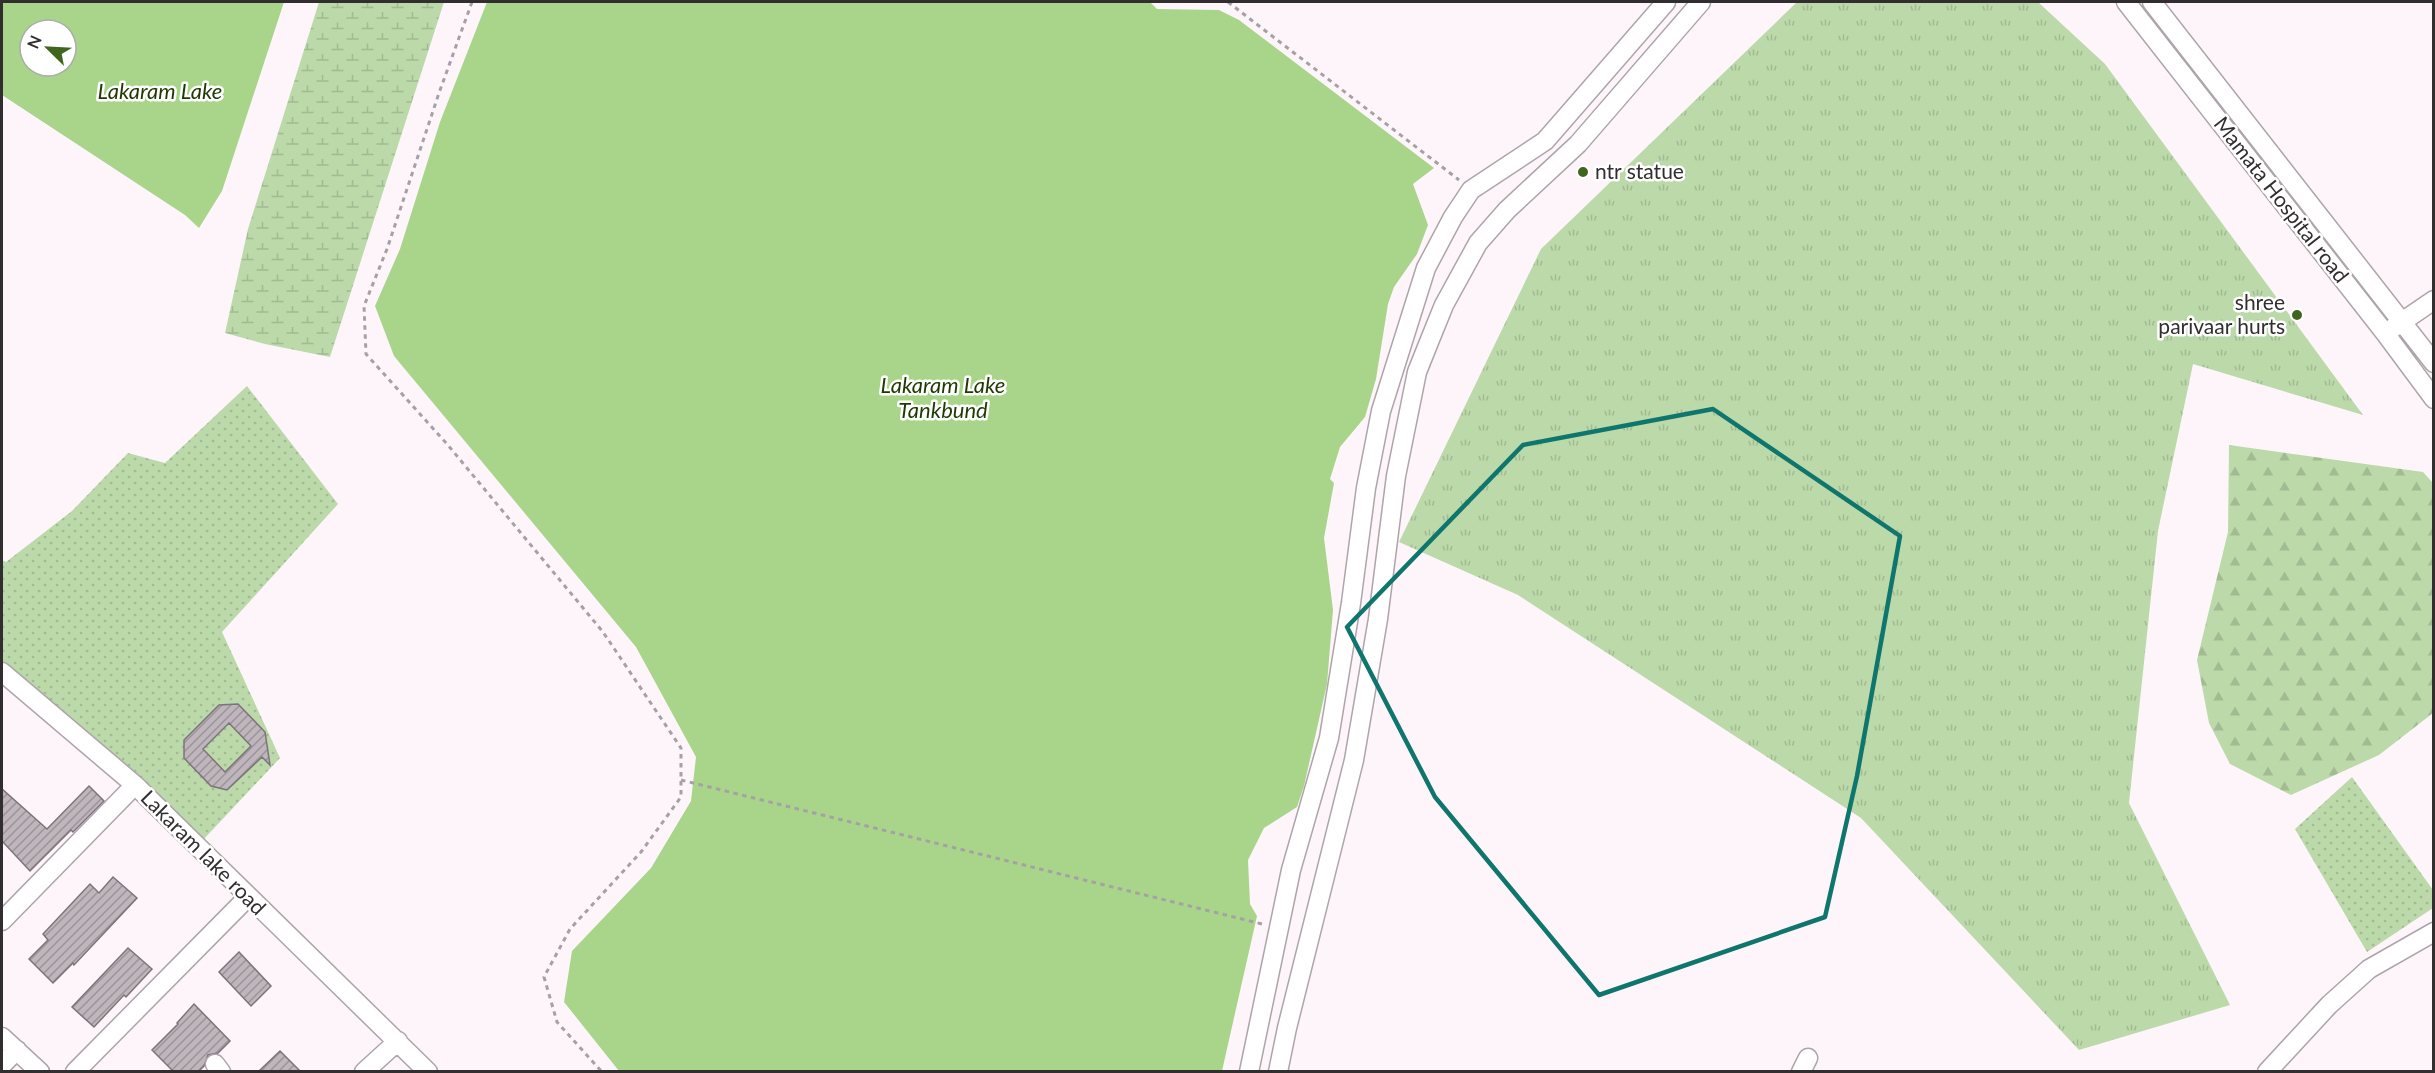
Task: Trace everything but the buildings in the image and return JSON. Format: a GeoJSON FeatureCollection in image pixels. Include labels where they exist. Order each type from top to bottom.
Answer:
{"type":"FeatureCollection","features":[{"type":"Feature","properties":{"kind":"street"},"geometry":{"type":"LineString","coordinates":[[1249,1071],[1291,870],[1329,738],[1351,603],[1366,488],[1381,411],[1426,268],[1453,217],[1471,190],[1545,141],[1666,2]]}},
{"type":"Feature","properties":{"kind":"street"},"geometry":{"type":"LineString","coordinates":[[1278,1071],[1354,760],[1378,620],[1396,476],[1417,372],[1444,305],[1478,243],[1507,210],[1578,144],[1701,2]]}},
{"type":"Feature","properties":{"kind":"street","name":"Mamata Hospital road"},"geometry":{"type":"LineString","coordinates":[[2126,2],[2385,333],[2433,399]]}},
{"type":"Feature","properties":{"kind":"street","name":"Mamata Hospital road"},"geometry":{"type":"LineString","coordinates":[[2152,2],[2433,363]]}},
{"type":"Feature","properties":{"kind":"street"},"geometry":{"type":"LineString","coordinates":[[1545,141],[1561,160]]}},
{"type":"Feature","properties":{"kind":"street"},"geometry":{"type":"LineString","coordinates":[[2385,333],[2433,300]]}},
{"type":"Feature","properties":{"kind":"street","name":"Lakaram lake road"},"geometry":{"type":"LineString","coordinates":[[2,672],[135,785],[428,1071]]}},
{"type":"Feature","properties":{"kind":"street"},"geometry":{"type":"LineString","coordinates":[[2,921],[135,785]]}},
{"type":"Feature","properties":{"kind":"street"},"geometry":{"type":"LineString","coordinates":[[75,1071],[248,897]]}},
{"type":"Feature","properties":{"kind":"street"},"geometry":{"type":"LineString","coordinates":[[2266,1071],[2329,1005],[2369,969],[2433,934]]}},
{"type":"Feature","properties":{"kind":"street"},"geometry":{"type":"LineString","coordinates":[[2,1037],[40,1071]]}},
{"type":"Feature","properties":{"kind":"street"},"geometry":{"type":"LineString","coordinates":[[364,1071],[398,1041]]}},
{"type":"Feature","properties":{"kind":"street"},"geometry":{"type":"LineString","coordinates":[[2,1065],[16,1050]]}},
{"type":"Feature","properties":{"kind":"path"},"geometry":{"type":"LineString","coordinates":[[472,2],[438,93],[387,249],[364,306],[366,354],[447,444],[603,632],[681,748],[681,797],[641,852],[570,929],[544,977],[557,1022],[602,1071]]}},
{"type":"Feature","properties":{"kind":"path"},"geometry":{"type":"LineString","coordinates":[[1228,2],[1471,190]]}},
{"type":"Feature","properties":{"kind":"path"},"geometry":{"type":"LineString","coordinates":[[681,780],[1279,927]]}},
{"type":"Feature","properties":{"kind":"highlighted area"},"geometry":{"type":"Polygon","coordinates":[[[1713,409],[1900,536],[1857,776],[1825,917],[1599,995],[1435,797],[1347,627],[1523,445],[1713,409]]]}},
{"type":"Feature","properties":{"kind":"green space"},"geometry":{"type":"Polygon","coordinates":[[[319,2],[444,2],[330,357],[265,344],[225,333],[248,229],[319,2]]]}},
{"type":"Feature","properties":{"kind":"green space"},"geometry":{"type":"Polygon","coordinates":[[[1797,2],[2038,2],[2105,64],[2363,415],[2193,364],[2158,531],[2129,803],[2230,1005],[2079,1050],[1861,818],[1518,595],[1399,542],[1541,249],[1797,2]]]}},
{"type":"Feature","properties":{"kind":"green space"},"geometry":{"type":"Polygon","coordinates":[[[247,386],[338,504],[222,632],[280,758],[203,840],[2,664],[2,560],[6,562],[72,511],[128,453],[165,463],[247,386]]]}},
{"type":"Feature","properties":{"kind":"green space"},"geometry":{"type":"Polygon","coordinates":[[[2229,445],[2423,472],[2433,483],[2433,713],[2379,755],[2291,795],[2230,764],[2209,723],[2197,660],[2228,532],[2229,445]]]}},
{"type":"Feature","properties":{"kind":"green space"},"geometry":{"type":"Polygon","coordinates":[[[2352,777],[2433,890],[2433,908],[2367,952],[2295,829],[2352,777]]]}},
{"type":"Feature","properties":{"kind":"water","name":"Lakaram Lake"},"geometry":{"type":"Polygon","coordinates":[[[2,2],[284,2],[222,191],[199,228],[185,215],[2,95],[2,2]]]}},
{"type":"Feature","properties":{"kind":"water","name":"Lakaram Lake Tankbund"},"geometry":{"type":"Polygon","coordinates":[[[487,2],[1150,2],[1157,9],[1219,10],[1239,20],[1434,168],[1413,184],[1428,225],[1417,254],[1394,287],[1388,304],[1376,379],[1365,417],[1340,447],[1330,479],[1334,483],[1324,538],[1333,610],[1327,684],[1304,786],[1297,807],[1264,828],[1248,860],[1250,904],[1257,916],[1222,1071],[619,1071],[564,1002],[572,951],[651,868],[691,801],[696,757],[636,647],[394,356],[375,306],[400,249],[440,122],[487,2]]]}},
{"type":"Feature","properties":{"kind":"place","name":"ntr statue"},"geometry":{"type":"Point","coordinates":[1583,172]}},
{"type":"Feature","properties":{"kind":"place","name":"shree parivaar hurts"},"geometry":{"type":"Point","coordinates":[2297,315]}}]}
